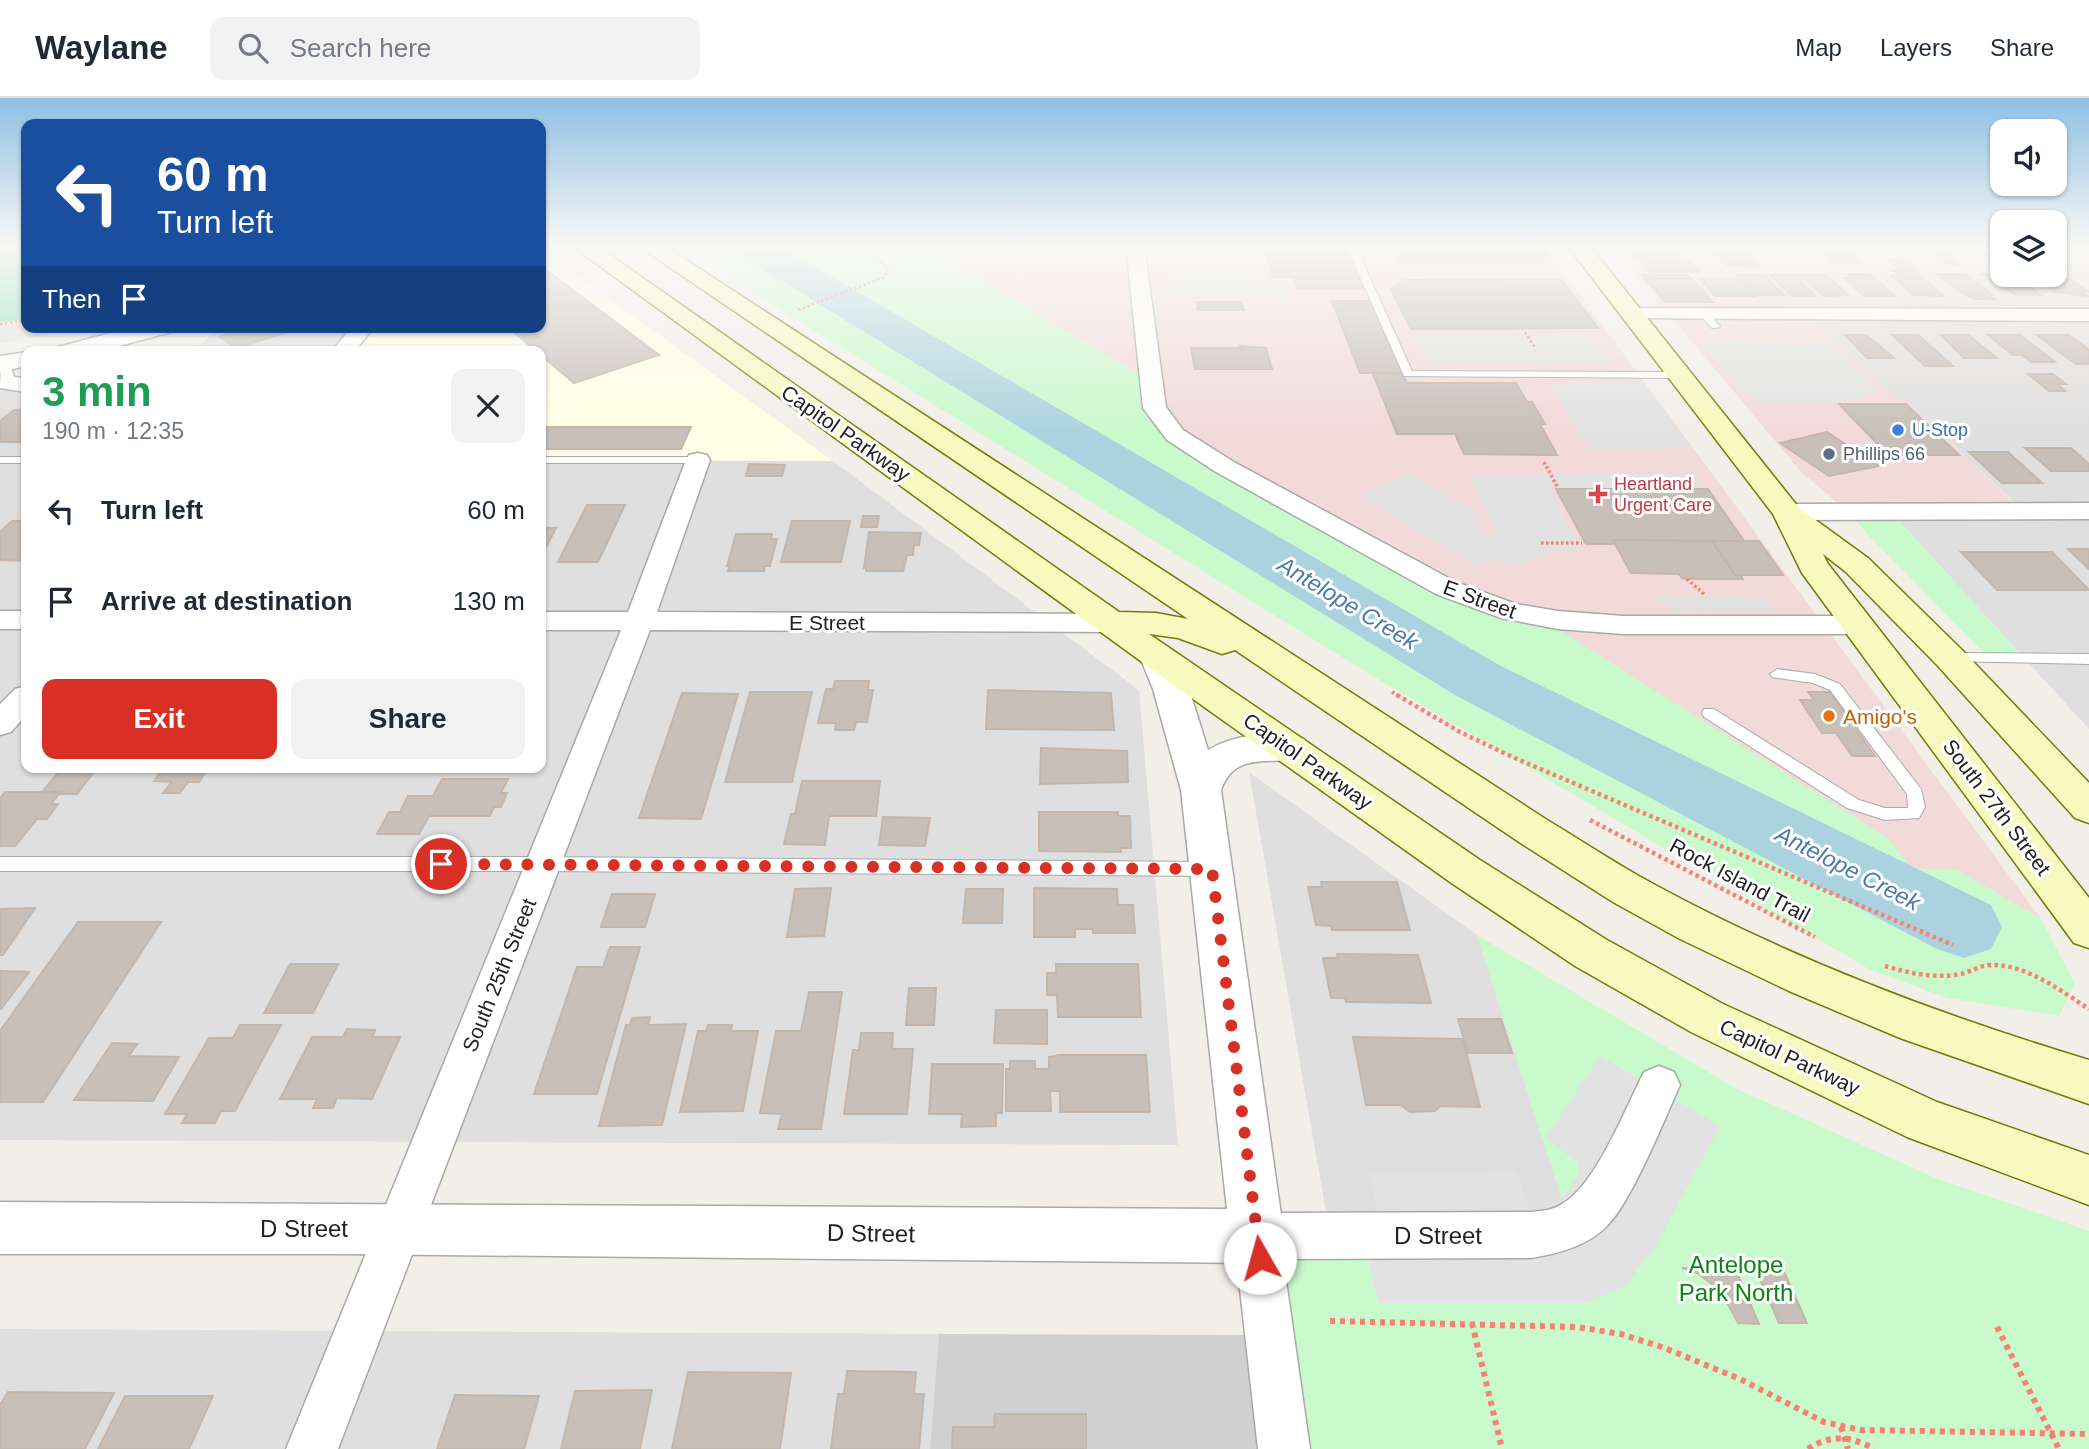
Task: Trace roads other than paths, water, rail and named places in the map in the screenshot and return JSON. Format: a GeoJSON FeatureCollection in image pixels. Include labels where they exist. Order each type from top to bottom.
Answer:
{"type":"FeatureCollection","features":[{"type":"Feature","properties":{"kind":"main road","name":"Capitol Parkway"},"geometry":{"type":"LineString","coordinates":[[671,308],[1156,656],[1534,918],[1707,1018],[1925,1121],[2089,1180]]}},
{"type":"Feature","properties":{"kind":"main road"},"geometry":{"type":"LineString","coordinates":[[747,308],[1412,732],[1615,881],[1722,940],[1794,974],[1909,1022],[2089,1082]]}},
{"type":"Feature","properties":{"kind":"main road","name":"South 27th Street"},"geometry":{"type":"LineString","coordinates":[[1627,308],[1787,512],[1813,566],[2089,930]]}},
{"type":"Feature","properties":{"kind":"main road","name":"South 27th Street"},"geometry":{"type":"LineString","coordinates":[[1787,512],[1857,565],[1950,659],[2089,808]]}},
{"type":"Feature","properties":{"kind":"main road"},"geometry":{"type":"LineString","coordinates":[[1113,623],[1160,622],[1205,634],[1412,732]]}},
{"type":"Feature","properties":{"kind":"main road"},"geometry":{"type":"LineString","coordinates":[[1925,1121],[2089,1190]]}},
{"type":"Feature","properties":{"kind":"street","name":"E Street"},"geometry":{"type":"LineString","coordinates":[[1143,308],[1155,408],[1166,425],[1189,446],[1237,474],[1446,588],[1511,612],[1558,620],[1623,625],[1857,625]]}},
{"type":"Feature","properties":{"kind":"street"},"geometry":{"type":"LineString","coordinates":[[1632,314],[1709,320],[2089,315]]}},
{"type":"Feature","properties":{"kind":"street"},"geometry":{"type":"LineString","coordinates":[[90,346],[139,333]]}},
{"type":"Feature","properties":{"kind":"street"},"geometry":{"type":"LineString","coordinates":[[21,360],[0,364],[3,382],[21,384]]}},
{"type":"Feature","properties":{"kind":"street","name":"South 25th Street"},"geometry":{"type":"LineString","coordinates":[[312,1449],[639,621],[698,460]]}},
{"type":"Feature","properties":{"kind":"street"},"geometry":{"type":"LineString","coordinates":[[1787,512],[2089,511]]}},
{"type":"Feature","properties":{"kind":"street"},"geometry":{"type":"LineString","coordinates":[[0,620],[21,620]]}},
{"type":"Feature","properties":{"kind":"street","name":"E Street"},"geometry":{"type":"LineString","coordinates":[[546,621],[1113,623]]}},
{"type":"Feature","properties":{"kind":"street"},"geometry":{"type":"LineString","coordinates":[[1156,656],[1180,710],[1187,752],[1201,790],[1284,1449]]}},
{"type":"Feature","properties":{"kind":"street"},"geometry":{"type":"LineString","coordinates":[[0,724],[21,701]]}},
{"type":"Feature","properties":{"kind":"street"},"geometry":{"type":"LineString","coordinates":[[1201,790],[1210,769],[1225,757],[1252,749],[1291,748]]}},
{"type":"Feature","properties":{"kind":"street","name":"D Street"},"geometry":{"type":"LineString","coordinates":[[0,1228],[399,1228],[1257,1236],[1531,1234],[1571,1227],[1583,1219],[1605,1194],[1659,1085]]}},
{"type":"Feature","properties":{"kind":"lane"},"geometry":{"type":"LineString","coordinates":[[1378,308],[1408,374],[1679,375]]}},
{"type":"Feature","properties":{"kind":"lane"},"geometry":{"type":"LineString","coordinates":[[0,460],[21,460]]}},
{"type":"Feature","properties":{"kind":"lane"},"geometry":{"type":"LineString","coordinates":[[546,460],[698,460]]}},
{"type":"Feature","properties":{"kind":"lane"},"geometry":{"type":"LineString","coordinates":[[1950,659],[2089,659]]}},
{"type":"Feature","properties":{"kind":"lane"},"geometry":{"type":"LineString","coordinates":[[1709,713],[1853,804],[1885,814],[1913,814],[1917,807],[1915,793],[1843,695],[1826,682],[1777,674]]}},
{"type":"Feature","properties":{"kind":"lane"},"geometry":{"type":"LineString","coordinates":[[0,864],[543,864],[1212,869]]}},
{"type":"Feature","properties":{"kind":"waterway","name":"Antelope Creek"},"geometry":{"type":"LineString","coordinates":[[855,308],[1477,680],[1964,927]]}},
{"type":"Feature","properties":{"kind":"place","name":"U-Stop"},"geometry":{"type":"Point","coordinates":[1898,430]}},
{"type":"Feature","properties":{"kind":"place","name":"Phillips 66"},"geometry":{"type":"Point","coordinates":[1829,454]}},
{"type":"Feature","properties":{"kind":"place","name":"Heartland Urgent Care"},"geometry":{"type":"Point","coordinates":[1598,494]}},
{"type":"Feature","properties":{"kind":"place","name":"Amigo's"},"geometry":{"type":"Point","coordinates":[1829,716]}},
{"type":"Feature","properties":{"kind":"park label","name":"Antelope Park North"},"geometry":{"type":"Point","coordinates":[1736,1278]}}]}
